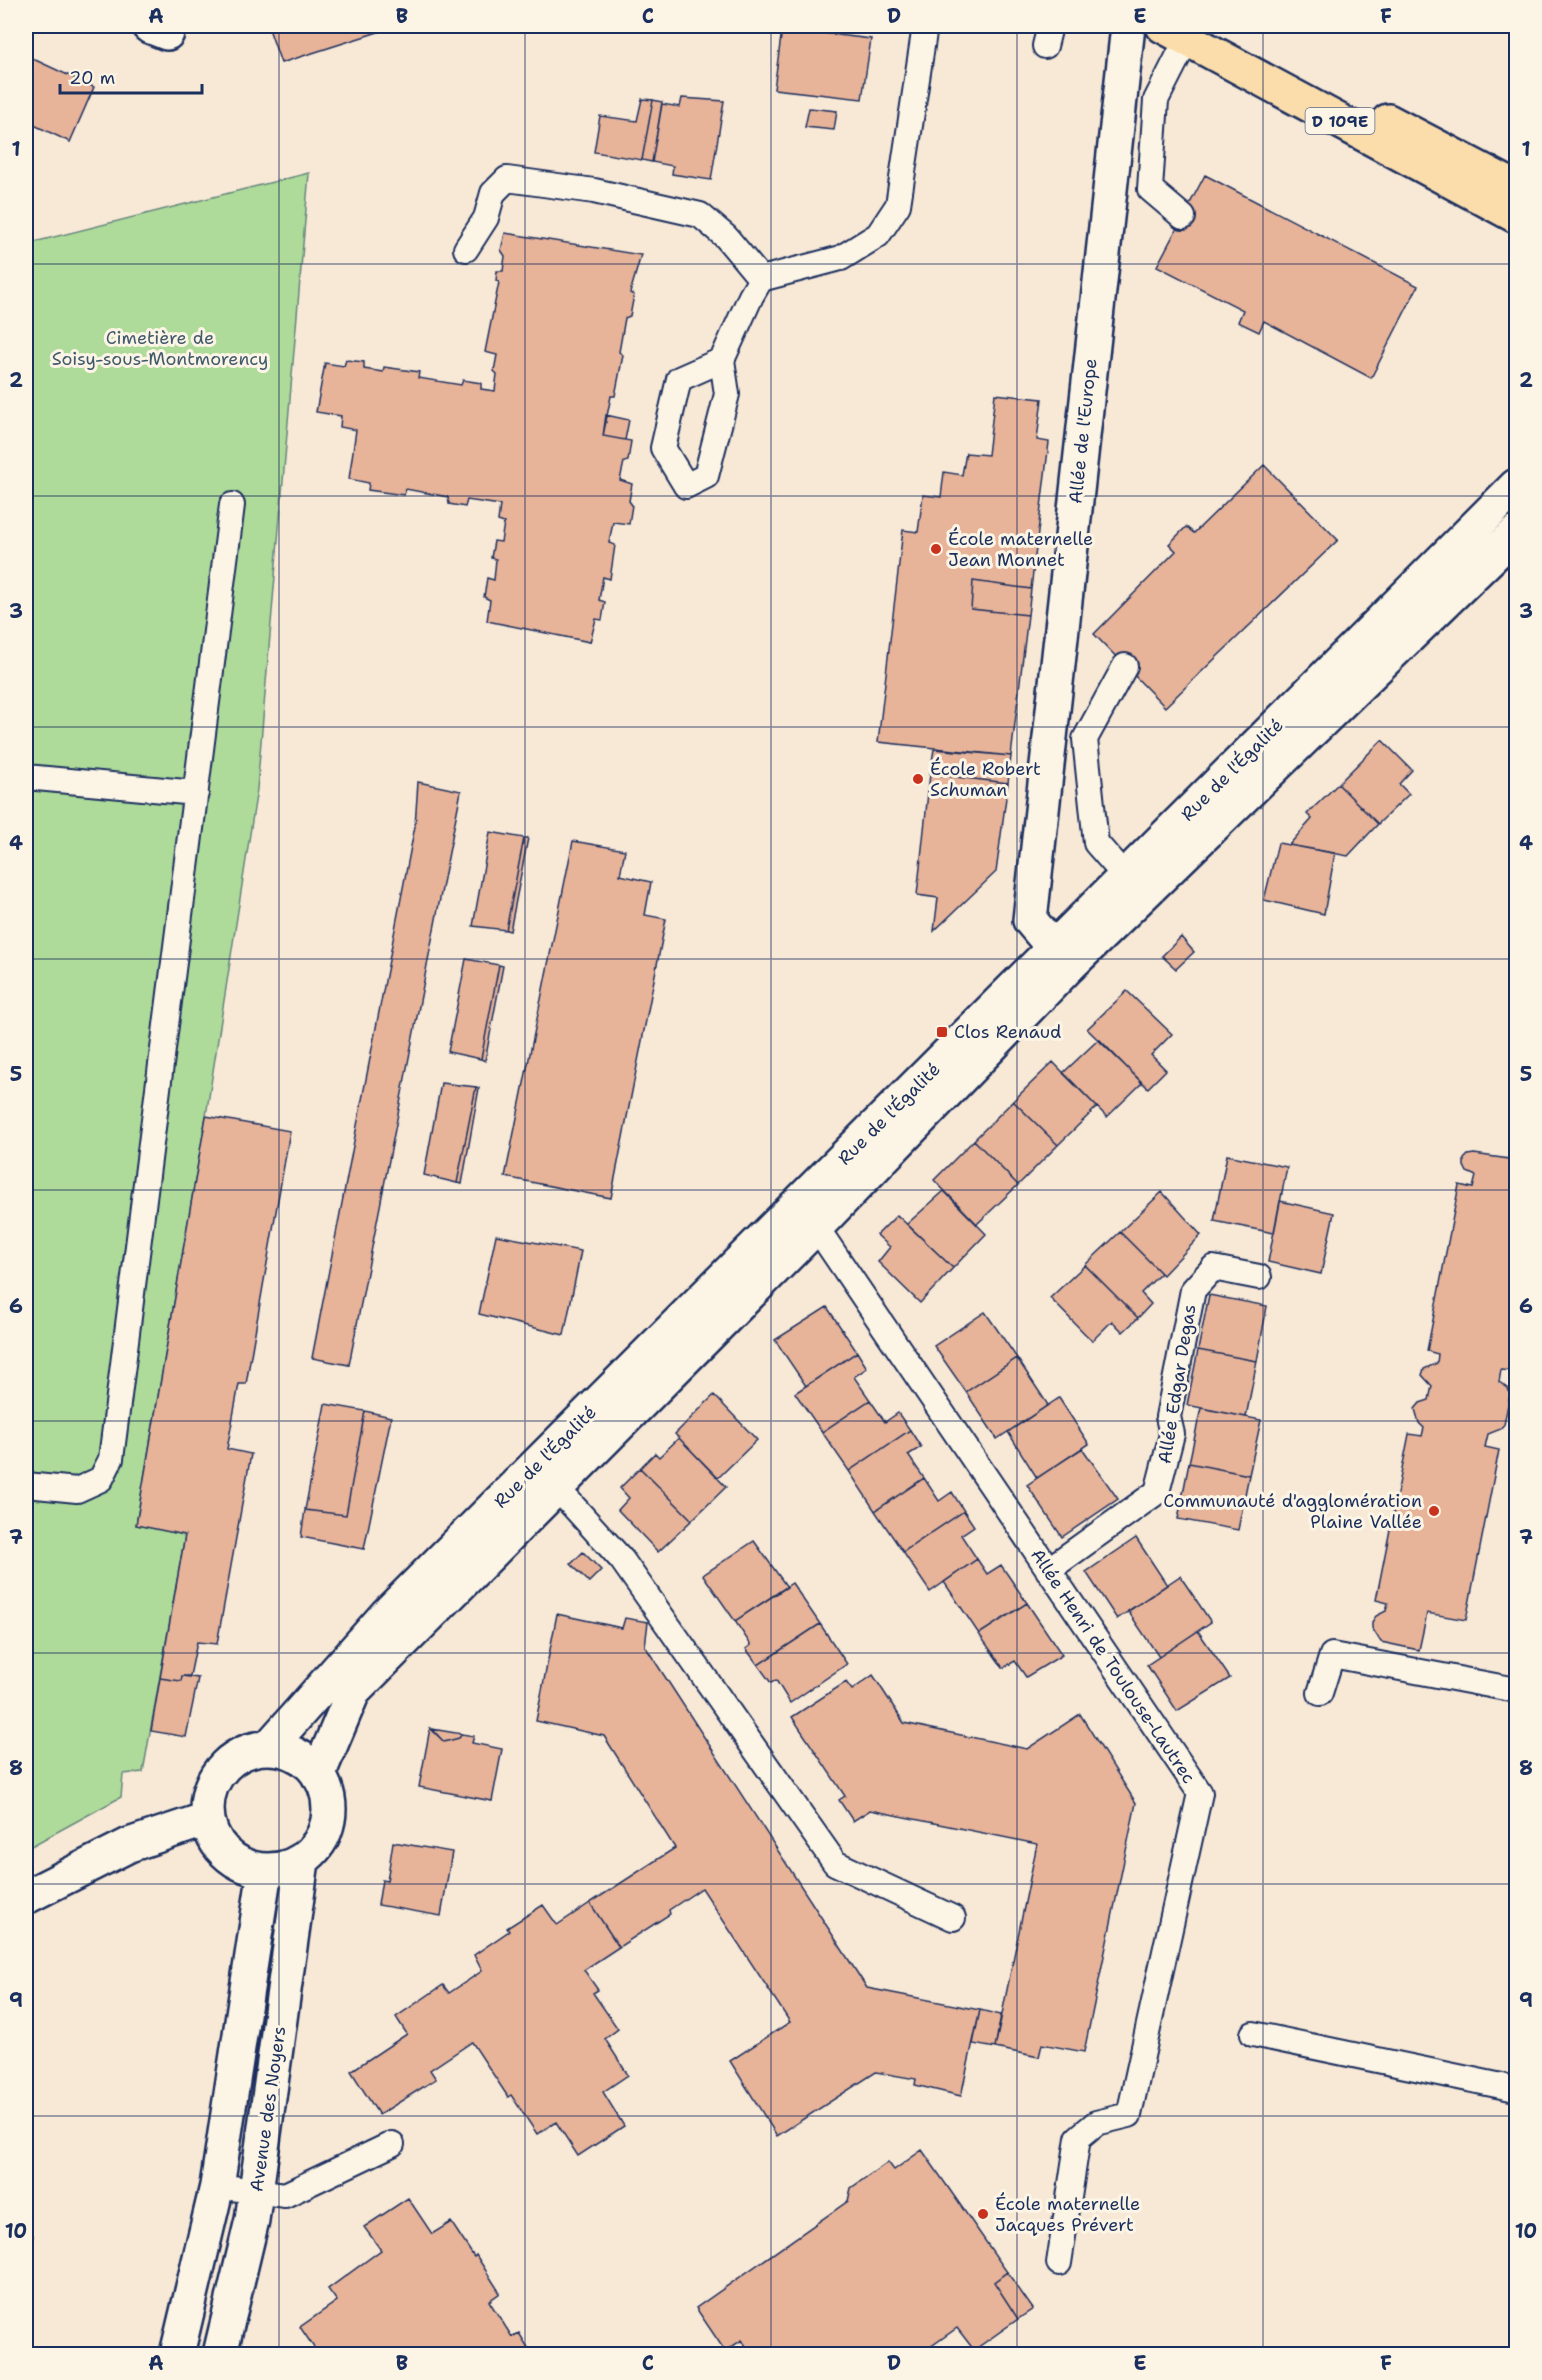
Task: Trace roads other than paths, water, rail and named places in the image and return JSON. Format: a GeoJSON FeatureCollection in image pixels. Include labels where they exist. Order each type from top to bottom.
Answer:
{"type":"FeatureCollection","features":[{"type":"Feature","properties":{"kind":"main road","name":"D 109E"},"geometry":{"type":"LineString","coordinates":[[1185,30],[1516,188]]}},
{"type":"Feature","properties":{"kind":"main road","name":"D 109E"},"geometry":{"type":"LineString","coordinates":[[1185,30],[1516,216]]}},
{"type":"Feature","properties":{"kind":"street","name":"Allée de l'Europe"},"geometry":{"type":"LineString","coordinates":[[1062,958],[1030,920],[1128,26]]}},
{"type":"Feature","properties":{"kind":"street","name":"Rue de l'Égalité"},"geometry":{"type":"LineString","coordinates":[[1062,958],[1125,876],[1516,486]]}},
{"type":"Feature","properties":{"kind":"street","name":"Rue de l'Égalité"},"geometry":{"type":"LineString","coordinates":[[318,1775],[353,1692],[546,1476],[1062,958],[1516,533]]}},
{"type":"Feature","properties":{"kind":"street","name":"Rue de l'Égalité"},"geometry":{"type":"LineString","coordinates":[[268,1748],[386,1615],[546,1476]]}},
{"type":"Feature","properties":{"kind":"street"},"geometry":{"type":"LineString","coordinates":[[268,1748],[288,1751],[305,1760],[318,1775],[327,1792],[329,1811],[326,1830],[317,1847],[302,1861],[285,1869],[251,1868],[227,1855],[218,1845],[207,1819],[208,1798],[216,1778],[230,1761],[247,1752],[268,1748]]}},
{"type":"Feature","properties":{"kind":"street"},"geometry":{"type":"LineString","coordinates":[[26,1897],[129,1845],[207,1819]]}},
{"type":"Feature","properties":{"kind":"street","name":"Avenue des Noyers"},"geometry":{"type":"LineString","coordinates":[[220,2355],[252,2220],[302,1861]]}},
{"type":"Feature","properties":{"kind":"street","name":"Avenue des Noyers"},"geometry":{"type":"LineString","coordinates":[[177,2355],[217,2186],[265,1870]]}},
{"type":"Feature","properties":{"kind":"lane"},"geometry":{"type":"LineString","coordinates":[[722,360],[679,380],[663,448],[686,486],[706,476],[726,394],[722,360],[761,279],[841,258],[878,235],[898,205],[925,26]]}},
{"type":"Feature","properties":{"kind":"lane"},"geometry":{"type":"LineString","coordinates":[[1183,217],[1150,189],[1156,100],[1185,30]]}},
{"type":"Feature","properties":{"kind":"lane"},"geometry":{"type":"LineString","coordinates":[[466,249],[486,218],[493,193],[507,179],[594,191],[700,215],[726,237],[761,279]]}},
{"type":"Feature","properties":{"kind":"lane"},"geometry":{"type":"LineString","coordinates":[[26,1485],[77,1490],[101,1479],[111,1459],[232,505]]}},
{"type":"Feature","properties":{"kind":"lane"},"geometry":{"type":"LineString","coordinates":[[1125,666],[1085,739],[1096,843],[1125,876]]}},
{"type":"Feature","properties":{"kind":"lane"},"geometry":{"type":"LineString","coordinates":[[26,777],[196,793]]}},
{"type":"Feature","properties":{"kind":"lane","name":"Allée Henri de Toulouse-Lautrec"},"geometry":{"type":"LineString","coordinates":[[808,1215],[1200,1793],[1129,2115],[1096,2123],[1078,2138],[1059,2263]]}},
{"type":"Feature","properties":{"kind":"lane","name":"Allée Edgar Degas"},"geometry":{"type":"LineString","coordinates":[[1048,1570],[1157,1492],[1172,1434],[1168,1417],[1192,1290],[1213,1268],[1259,1277]]}},
{"type":"Feature","properties":{"kind":"lane"},"geometry":{"type":"LineString","coordinates":[[546,1476],[622,1560],[835,1863],[953,1918]]}},
{"type":"Feature","properties":{"kind":"lane"},"geometry":{"type":"LineString","coordinates":[[1320,1693],[1332,1655],[1516,1690]]}},
{"type":"Feature","properties":{"kind":"lane"},"geometry":{"type":"LineString","coordinates":[[1253,2034],[1516,2089]]}},
{"type":"Feature","properties":{"kind":"lane"},"geometry":{"type":"LineString","coordinates":[[217,2186],[285,2195],[392,2144]]}},
{"type":"Feature","properties":{"kind":"place","name":"École maternelle Jean Monnet"},"geometry":{"type":"Point","coordinates":[936,549]}},
{"type":"Feature","properties":{"kind":"place","name":"École Robert Schuman"},"geometry":{"type":"Point","coordinates":[918,779]}},
{"type":"Feature","properties":{"kind":"place","name":"Clos Renaud"},"geometry":{"type":"Point","coordinates":[942,1032]}},
{"type":"Feature","properties":{"kind":"place","name":"Communauté d'agglomération Plaine Vallée"},"geometry":{"type":"Point","coordinates":[1434,1511]}},
{"type":"Feature","properties":{"kind":"place","name":"École maternelle Jacques Prévert"},"geometry":{"type":"Point","coordinates":[983,2214]}},
{"type":"Feature","properties":{"kind":"park label","name":"Cimetière de Soisy-sous-Montmorency"},"geometry":{"type":"Point","coordinates":[160,348]}}]}
